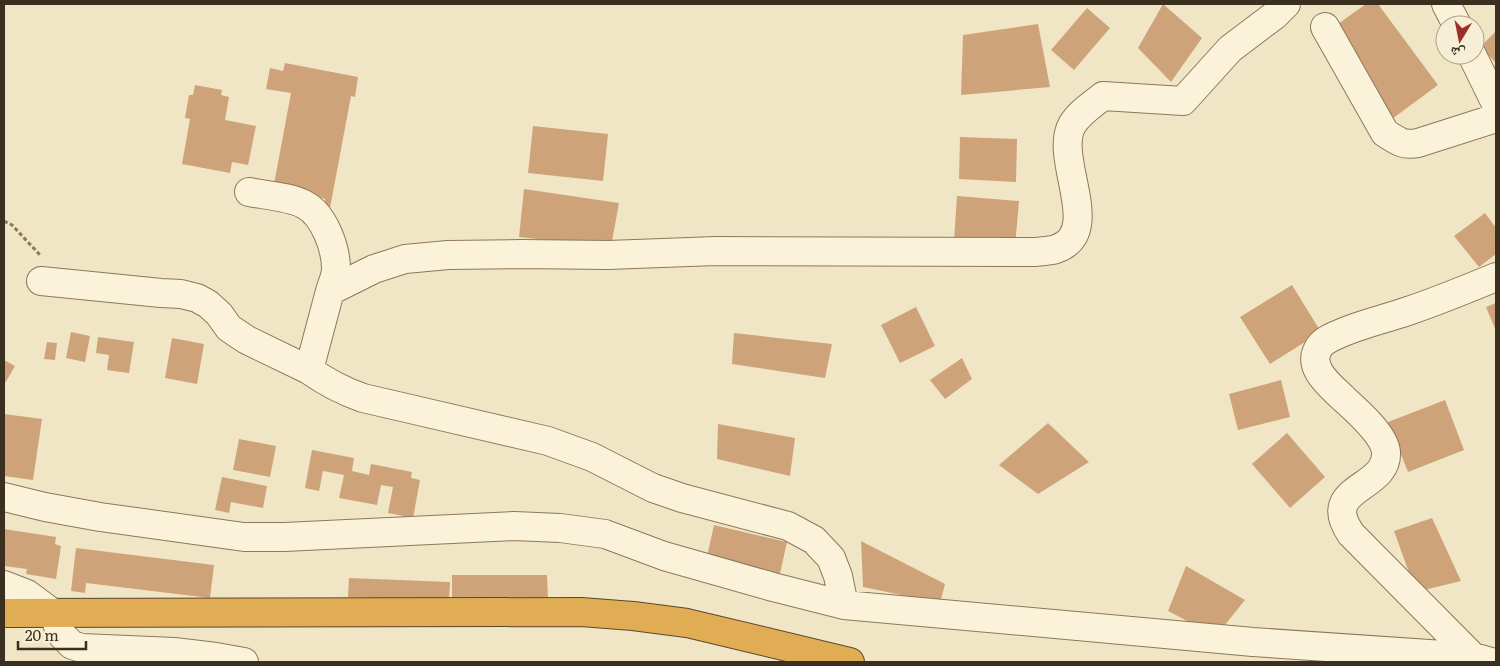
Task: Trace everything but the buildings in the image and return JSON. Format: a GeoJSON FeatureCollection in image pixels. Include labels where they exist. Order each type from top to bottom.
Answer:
{"type":"FeatureCollection","features":[{"type":"Feature","properties":{"kind":"highway"},"geometry":{"type":"LineString","coordinates":[[4,613],[581,612],[687,623],[850,662]]}},
{"type":"Feature","properties":{"kind":"street"},"geometry":{"type":"LineString","coordinates":[[330,291],[374,269],[405,259],[448,255],[608,255],[716,251],[1036,252],[1056,249],[1069,241],[1076,228],[1078,210],[1076,192],[1068,164],[1067,145],[1072,125],[1083,112],[1103,96],[1183,101],[1230,49],[1286,4]]}},
{"type":"Feature","properties":{"kind":"street"},"geometry":{"type":"LineString","coordinates":[[1325,27],[1385,133],[1406,145],[1418,143],[1496,118]]}},
{"type":"Feature","properties":{"kind":"street"},"geometry":{"type":"LineString","coordinates":[[1477,65],[1496,104]]}},
{"type":"Feature","properties":{"kind":"street"},"geometry":{"type":"LineString","coordinates":[[249,192],[305,204],[319,215],[326,229],[336,270],[309,370]]}},
{"type":"Feature","properties":{"kind":"street"},"geometry":{"type":"LineString","coordinates":[[1482,660],[1351,534],[1343,523],[1342,512],[1345,501],[1354,491],[1377,475],[1384,465],[1386,452],[1382,438],[1322,377],[1316,363],[1317,350],[1322,343],[1340,333],[1408,311],[1496,277]]}},
{"type":"Feature","properties":{"kind":"street"},"geometry":{"type":"LineString","coordinates":[[52,283],[181,294],[197,298],[208,304],[219,314],[229,328],[247,340],[309,370],[324,381],[363,398],[548,441],[592,457],[653,488],[682,498],[788,526],[814,540],[831,558],[838,576],[844,605]]}},
{"type":"Feature","properties":{"kind":"street"},"geometry":{"type":"LineString","coordinates":[[4,497],[100,517],[244,537],[284,537],[514,526],[560,528],[605,534],[664,556],[844,605],[1482,660]]}},
{"type":"Feature","properties":{"kind":"street"},"geometry":{"type":"LineString","coordinates":[[4,585],[28,594],[54,614],[63,636],[72,645],[82,648],[174,652],[244,662]]}},
{"type":"Feature","properties":{"kind":"path"},"geometry":{"type":"LineString","coordinates":[[4,221],[12,225],[42,258],[52,283]]}}]}
